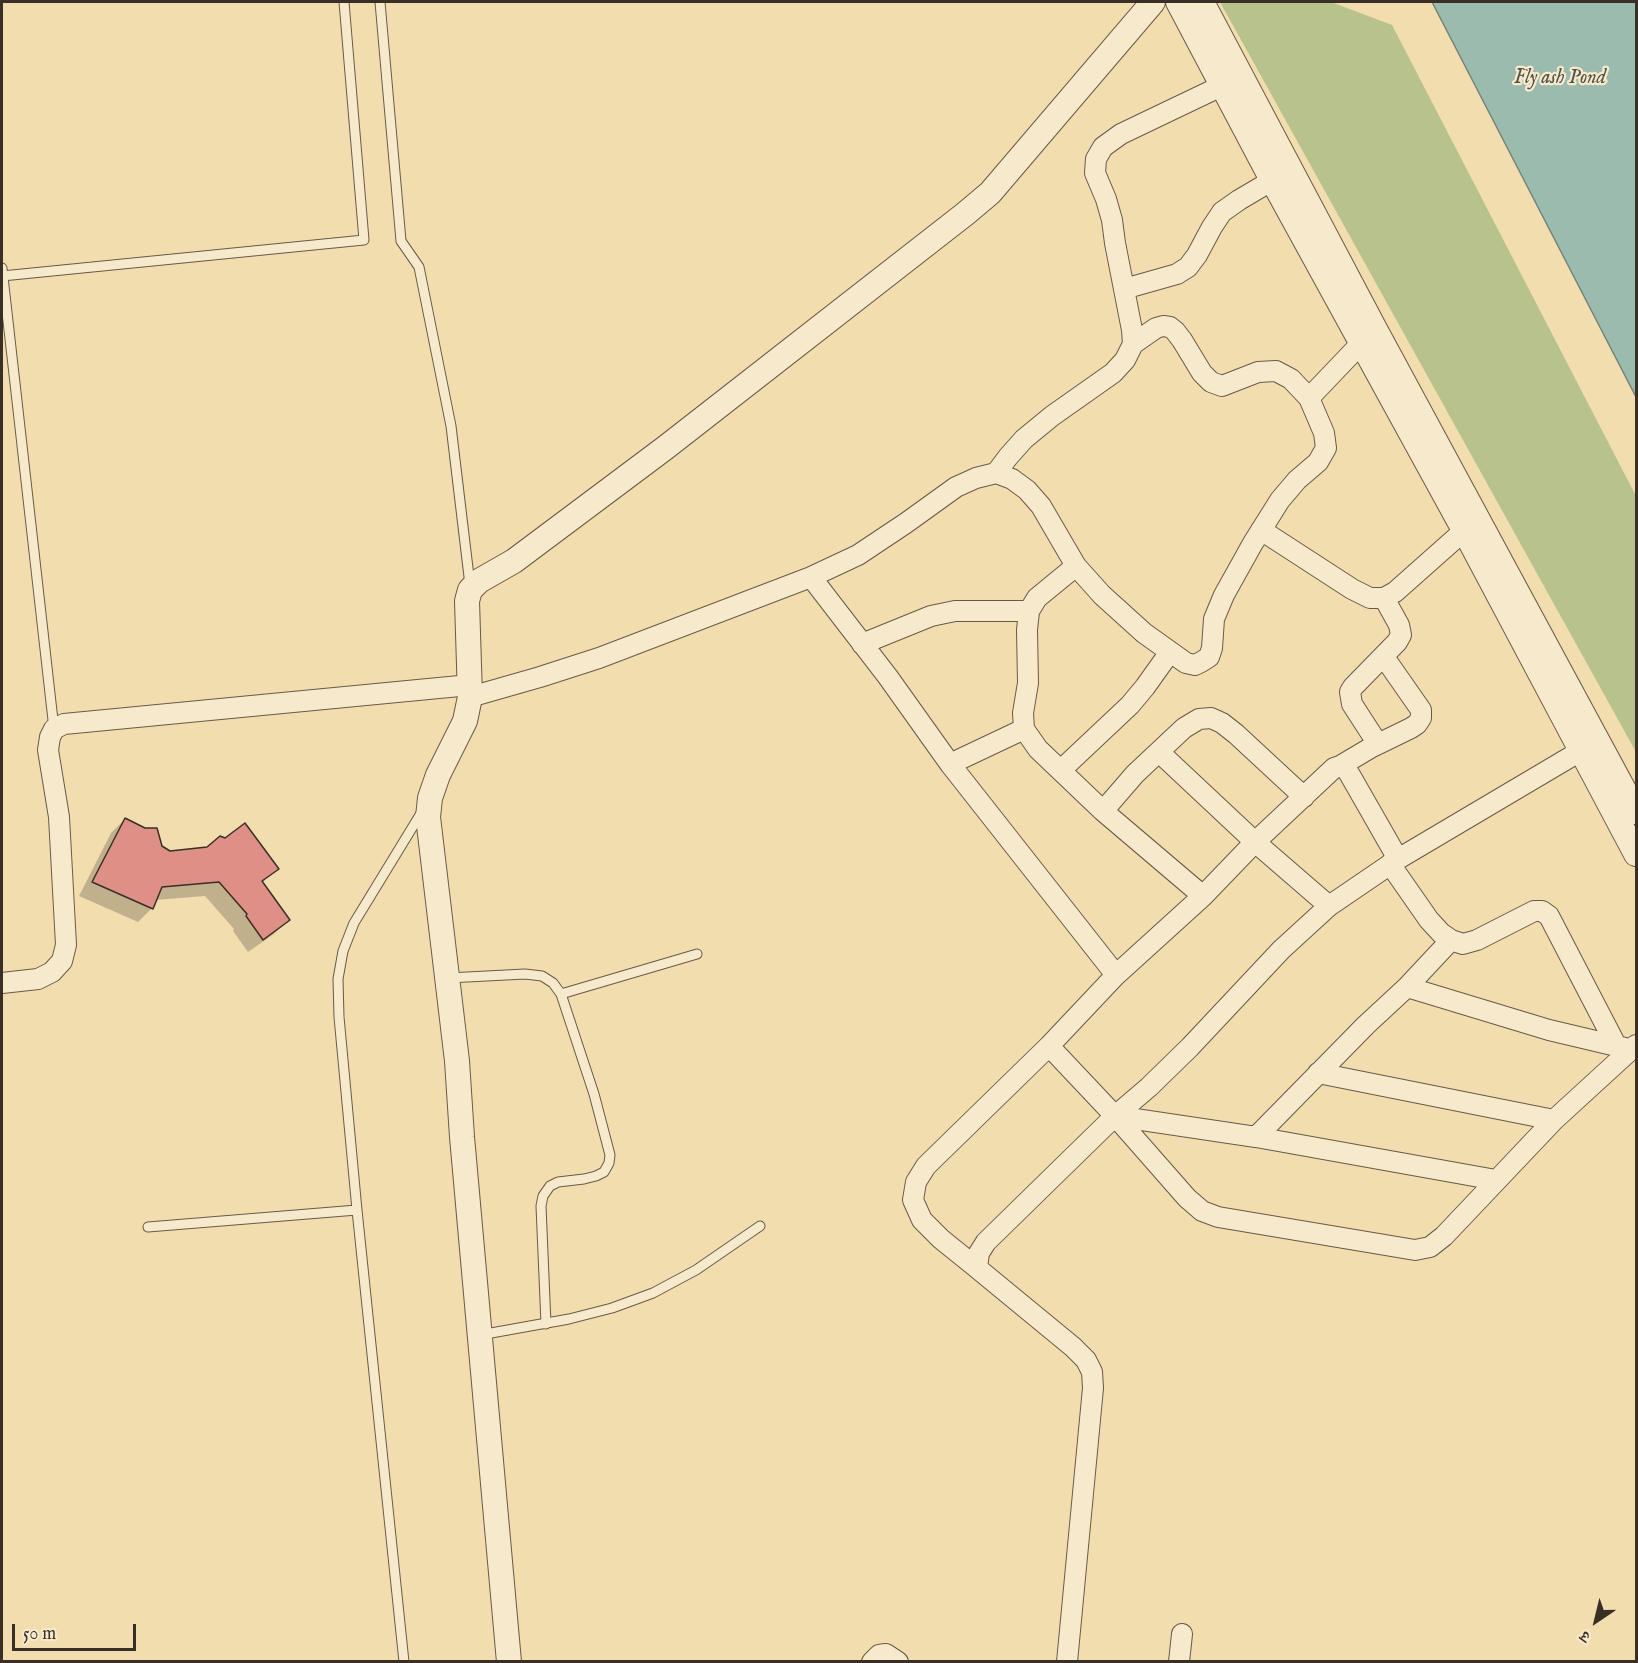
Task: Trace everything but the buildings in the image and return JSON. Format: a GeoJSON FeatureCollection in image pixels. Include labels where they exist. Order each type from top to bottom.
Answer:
{"type":"FeatureCollection","features":[{"type":"Feature","properties":{"kind":"street"},"geometry":{"type":"LineString","coordinates":[[509,1662],[457,1061],[428,817],[430,798],[438,774],[465,722],[470,691],[467,601],[470,590],[479,581],[514,561],[665,448],[982,200],[1154,2]]}},
{"type":"Feature","properties":{"kind":"street"},"geometry":{"type":"LineString","coordinates":[[1178,2],[1232,81]]}},
{"type":"Feature","properties":{"kind":"street"},"geometry":{"type":"LineString","coordinates":[[1202,2],[1232,81],[1590,745],[1636,854]]}},
{"type":"Feature","properties":{"kind":"street"},"geometry":{"type":"LineString","coordinates":[[1133,344],[1112,220],[1095,172],[1096,159],[1103,147],[1121,134],[1232,81]]}},
{"type":"Feature","properties":{"kind":"street"},"geometry":{"type":"LineString","coordinates":[[1124,289],[1177,274],[1188,267],[1222,212],[1281,175]]}},
{"type":"Feature","properties":{"kind":"street"},"geometry":{"type":"LineString","coordinates":[[2,983],[39,979],[52,972],[62,961],[66,945],[59,817],[48,750],[54,729],[64,724],[470,691],[540,677],[599,658],[811,577],[858,555],[956,487],[976,477],[996,473],[1012,479],[1027,490],[1041,506],[1076,566],[1102,595],[1144,633],[1186,663],[1195,665],[1209,657],[1212,648],[1214,619],[1252,543],[1280,500],[1297,480],[1318,462],[1326,448],[1324,433],[1309,398],[1291,379],[1276,371],[1258,372],[1222,386],[1211,382],[1202,374],[1175,331],[1163,326],[1156,328],[1133,344],[1125,360],[1113,374],[1052,416],[1024,439],[996,473]]}},
{"type":"Feature","properties":{"kind":"street"},"geometry":{"type":"LineString","coordinates":[[1309,398],[1368,336]]}},
{"type":"Feature","properties":{"kind":"street"},"geometry":{"type":"LineString","coordinates":[[1261,530],[1352,589],[1370,598],[1384,598],[1395,592],[1471,524]]}},
{"type":"Feature","properties":{"kind":"street"},"geometry":{"type":"LineString","coordinates":[[1076,566],[1044,591],[1029,611],[1028,683],[1023,713],[1024,729],[1038,749],[1103,811],[1203,896]]}},
{"type":"Feature","properties":{"kind":"street"},"geometry":{"type":"LineString","coordinates":[[811,577],[950,764],[1116,975]]}},
{"type":"Feature","properties":{"kind":"street"},"geometry":{"type":"LineString","coordinates":[[1372,747],[1374,738],[1352,704],[1350,692],[1384,657],[1401,635],[1399,625],[1384,598]]}},
{"type":"Feature","properties":{"kind":"street"},"geometry":{"type":"LineString","coordinates":[[862,644],[931,616],[955,610],[1029,611]]}},
{"type":"Feature","properties":{"kind":"street"},"geometry":{"type":"LineString","coordinates":[[1061,770],[1130,705],[1170,652]]}},
{"type":"Feature","properties":{"kind":"street"},"geometry":{"type":"LineString","coordinates":[[1067,1662],[1093,1388],[1092,1372],[1086,1360],[1073,1347],[941,1239],[922,1220],[914,1200],[916,1182],[926,1166],[1049,1046],[1116,975],[1203,896],[1334,768],[1417,724],[1421,718],[1421,710],[1384,657]]}},
{"type":"Feature","properties":{"kind":"street"},"geometry":{"type":"LineString","coordinates":[[1103,811],[1135,774],[1184,728],[1198,720],[1211,718],[1236,734],[1304,797]]}},
{"type":"Feature","properties":{"kind":"street"},"geometry":{"type":"LineString","coordinates":[[950,764],[1024,729]]}},
{"type":"Feature","properties":{"kind":"street"},"geometry":{"type":"LineString","coordinates":[[1590,745],[1636,812]]}},
{"type":"Feature","properties":{"kind":"street"},"geometry":{"type":"LineString","coordinates":[[977,1268],[979,1253],[986,1242],[1115,1116],[1190,1047],[1281,950],[1329,906],[1394,862],[1590,745]]}},
{"type":"Feature","properties":{"kind":"street"},"geometry":{"type":"LineString","coordinates":[[1159,752],[1329,906]]}},
{"type":"Feature","properties":{"kind":"street"},"geometry":{"type":"LineString","coordinates":[[1340,766],[1350,775],[1394,862],[1429,920],[1442,933],[1451,940],[1463,944],[1477,940],[1534,911],[1542,911],[1549,916],[1628,1047]]}},
{"type":"Feature","properties":{"kind":"street"},"geometry":{"type":"LineString","coordinates":[[1256,1137],[1451,940]]}},
{"type":"Feature","properties":{"kind":"street"},"geometry":{"type":"LineString","coordinates":[[1407,987],[1549,1030],[1628,1047]]}},
{"type":"Feature","properties":{"kind":"street"},"geometry":{"type":"LineString","coordinates":[[1049,1046],[1115,1116],[1187,1198],[1202,1211],[1218,1217],[1414,1250],[1430,1247],[1444,1236],[1554,1120],[1628,1047]]}},
{"type":"Feature","properties":{"kind":"street"},"geometry":{"type":"LineString","coordinates":[[1318,1073],[1554,1120]]}},
{"type":"Feature","properties":{"kind":"street"},"geometry":{"type":"LineString","coordinates":[[1115,1116],[1256,1137],[1496,1180]]}},
{"type":"Feature","properties":{"kind":"street"},"geometry":{"type":"LineString","coordinates":[[1179,1662],[1182,1634]]}},
{"type":"Feature","properties":{"kind":"street"},"geometry":{"type":"LineString","coordinates":[[872,1662],[879,1655],[886,1654],[898,1662]]}},
{"type":"Feature","properties":{"kind":"lane"},"geometry":{"type":"LineString","coordinates":[[54,729],[2,272],[364,240],[344,2]]}},
{"type":"Feature","properties":{"kind":"lane"},"geometry":{"type":"LineString","coordinates":[[380,2],[401,241],[419,267],[452,426],[470,590]]}},
{"type":"Feature","properties":{"kind":"lane"},"geometry":{"type":"LineString","coordinates":[[404,1662],[357,1210],[339,1017],[338,979],[343,951],[354,923],[430,798]]}},
{"type":"Feature","properties":{"kind":"lane"},"geometry":{"type":"LineString","coordinates":[[561,994],[697,954]]}},
{"type":"Feature","properties":{"kind":"lane"},"geometry":{"type":"LineString","coordinates":[[448,978],[525,974],[542,976],[554,983],[561,994],[594,1094],[610,1155],[609,1163],[604,1172],[584,1179],[558,1182],[550,1186],[543,1196],[541,1206],[546,1324]]}},
{"type":"Feature","properties":{"kind":"lane"},"geometry":{"type":"LineString","coordinates":[[148,1227],[357,1210]]}},
{"type":"Feature","properties":{"kind":"lane"},"geometry":{"type":"LineString","coordinates":[[480,1335],[569,1319],[612,1308],[653,1293],[696,1270],[760,1226]]}},
{"type":"Feature","properties":{"kind":"green space"},"geometry":{"type":"Polygon","coordinates":[[[1220,2],[1331,2],[1392,25],[1636,496],[1636,752],[1220,2]]]}},
{"type":"Feature","properties":{"kind":"water","name":"Fly ash Pond"},"geometry":{"type":"Polygon","coordinates":[[[1432,2],[1636,2],[1636,397],[1432,2]]]}}]}
